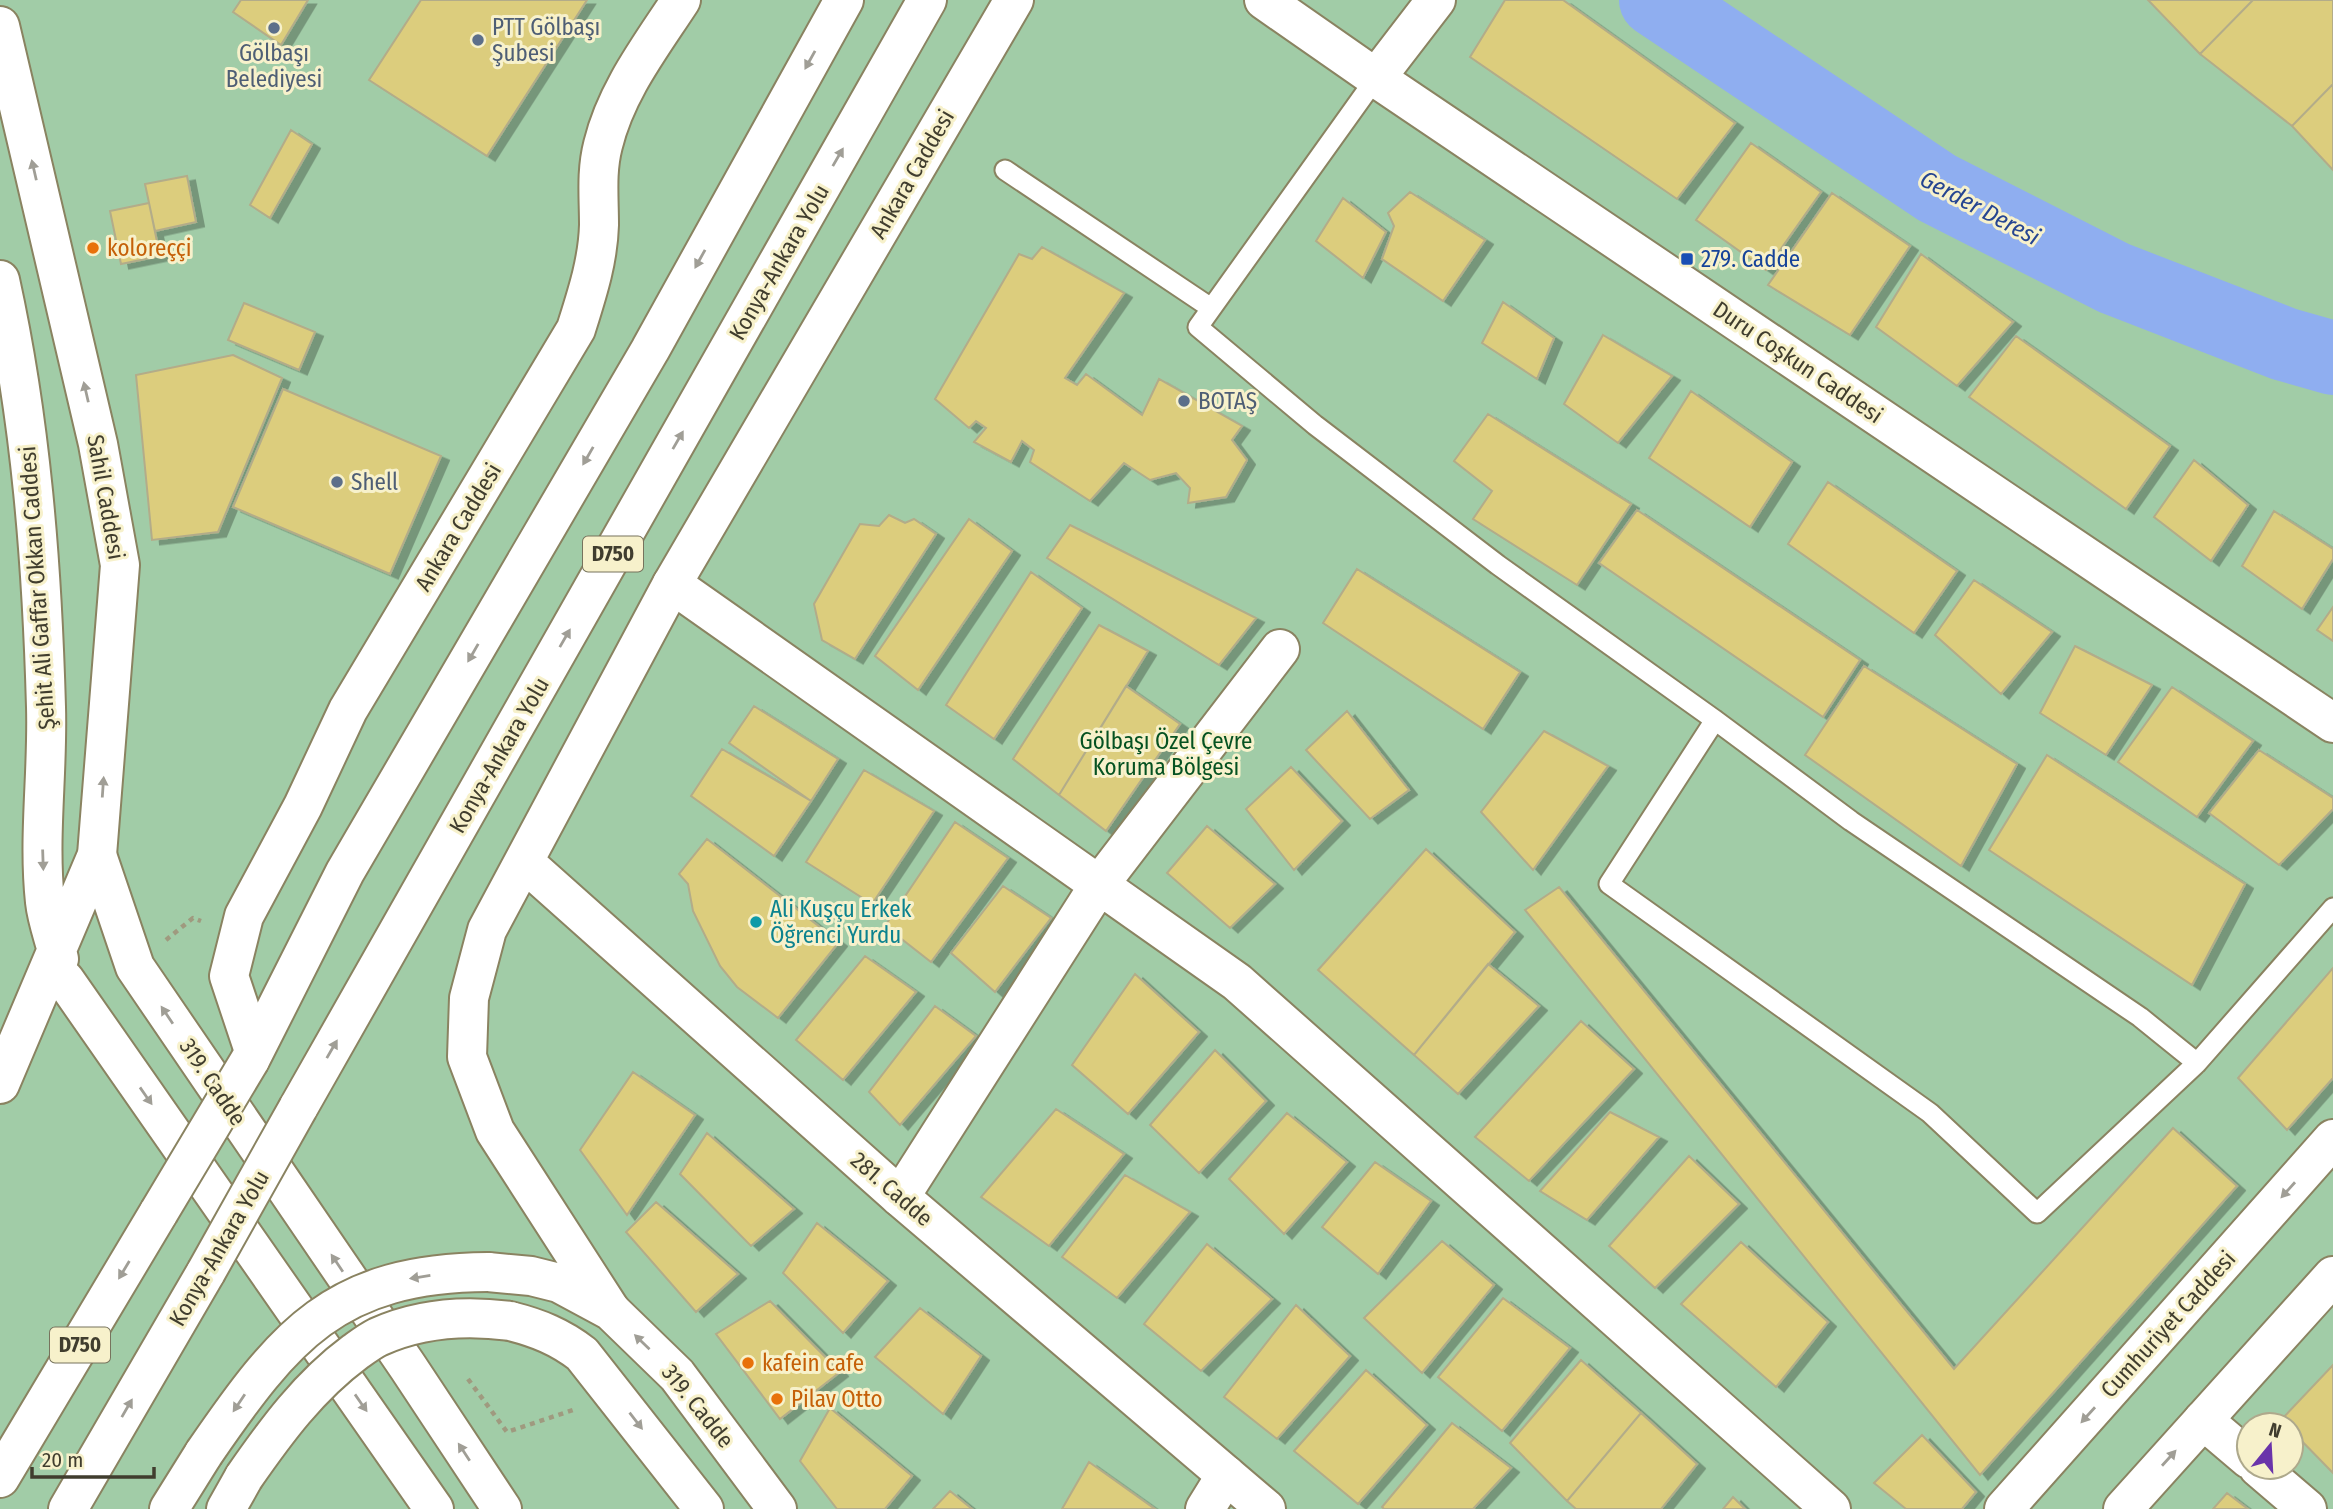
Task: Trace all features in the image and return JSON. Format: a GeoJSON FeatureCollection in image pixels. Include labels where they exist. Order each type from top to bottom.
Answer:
{"type":"FeatureCollection","features":[{"type":"Feature","properties":{"kind":"main road","name":"Ankara Caddesi"},"geometry":{"type":"LineString","coordinates":[[252,1055],[229,976],[244,916],[303,806],[348,710],[576,329],[596,266],[599,224],[597,180],[602,146],[617,101],[681,0]]}},
{"type":"Feature","properties":{"kind":"main road","name":"D750"},"geometry":{"type":"LineString","coordinates":[[0,1478],[252,1055],[345,872],[650,350],[844,0]]}},
{"type":"Feature","properties":{"kind":"main road","name":"Konya-Ankara Yolu"},"geometry":{"type":"LineString","coordinates":[[68,1509],[206,1272],[928,0]]}},
{"type":"Feature","properties":{"kind":"main road","name":"Ankara Caddesi"},"geometry":{"type":"LineString","coordinates":[[524,862],[671,584],[1014,0]]}},
{"type":"Feature","properties":{"kind":"main road","name":"Duru Coşkun Caddesi"},"geometry":{"type":"LineString","coordinates":[[1264,0],[2333,723]]}},
{"type":"Feature","properties":{"kind":"main road"},"geometry":{"type":"LineString","coordinates":[[1376,78],[1436,0]]}},
{"type":"Feature","properties":{"kind":"main road","name":"Sahil Caddesi"},"geometry":{"type":"LineString","coordinates":[[0,26],[98,444],[120,565],[97,855],[61,965],[0,1084]]}},
{"type":"Feature","properties":{"kind":"main road","name":"Şehit Ali Gaffar Okkan Caddesi"},"geometry":{"type":"LineString","coordinates":[[0,280],[26,426],[37,519],[47,728],[42,839],[45,905],[61,965]]}},
{"type":"Feature","properties":{"kind":"main road"},"geometry":{"type":"LineString","coordinates":[[671,584],[1237,982],[1831,1509]]}},
{"type":"Feature","properties":{"kind":"main road"},"geometry":{"type":"LineString","coordinates":[[900,1197],[1099,885],[1280,649]]}},
{"type":"Feature","properties":{"kind":"main road","name":"319. Cadde"},"geometry":{"type":"LineString","coordinates":[[97,855],[135,967],[502,1509]]}},
{"type":"Feature","properties":{"kind":"main road","name":"319. Cadde"},"geometry":{"type":"LineString","coordinates":[[524,862],[487,930],[469,998],[467,1057],[495,1131],[611,1311],[677,1375],[777,1509]]}},
{"type":"Feature","properties":{"kind":"main road","name":"281. Cadde"},"geometry":{"type":"LineString","coordinates":[[524,862],[900,1197],[1266,1509]]}},
{"type":"Feature","properties":{"kind":"main road"},"geometry":{"type":"LineString","coordinates":[[61,965],[434,1509]]}},
{"type":"Feature","properties":{"kind":"main road","name":"Cumhuriyet Caddesi"},"geometry":{"type":"LineString","coordinates":[[2004,1509],[2333,1139]]}},
{"type":"Feature","properties":{"kind":"main road","name":"319. Cadde"},"geometry":{"type":"LineString","coordinates":[[169,1509],[204,1453],[272,1360],[330,1309],[374,1288],[451,1272],[531,1276],[559,1283],[611,1311]]}},
{"type":"Feature","properties":{"kind":"main road"},"geometry":{"type":"LineString","coordinates":[[2123,1509],[2333,1276]]}},
{"type":"Feature","properties":{"kind":"main road"},"geometry":{"type":"LineString","coordinates":[[235,1493],[298,1405],[327,1375],[376,1338],[439,1319],[475,1317],[510,1321],[538,1329],[563,1339],[582,1354],[704,1509]]}},
{"type":"Feature","properties":{"kind":"main road"},"geometry":{"type":"LineString","coordinates":[[2203,1420],[2235,1448]]}},
{"type":"Feature","properties":{"kind":"main road"},"geometry":{"type":"LineString","coordinates":[[1205,1509],[1226,1475]]}},
{"type":"Feature","properties":{"kind":"main road"},"geometry":{"type":"LineString","coordinates":[[2274,1481],[2307,1509]]}},
{"type":"Feature","properties":{"kind":"lane"},"geometry":{"type":"LineString","coordinates":[[1376,78],[1198,327],[1315,425],[1498,565],[1851,821],[2140,1017],[2197,1063]]}},
{"type":"Feature","properties":{"kind":"lane"},"geometry":{"type":"LineString","coordinates":[[1005,170],[1211,307]]}},
{"type":"Feature","properties":{"kind":"lane"},"geometry":{"type":"LineString","coordinates":[[1715,720],[1609,884],[1930,1113],[2037,1213],[2197,1063],[2333,908]]}},
{"type":"Feature","properties":{"kind":"path"},"geometry":{"type":"LineString","coordinates":[[463,1371],[507,1433],[579,1408]]}},
{"type":"Feature","properties":{"kind":"green space","name":"Gölbaşı Özel Çevre Koruma Bölgesi"},"geometry":{"type":"Polygon","coordinates":[[[0,0],[2333,0],[2333,1509],[0,1509],[0,0]]]}},
{"type":"Feature","properties":{"kind":"building","name":"Gölbaşı Belediyesi"},"geometry":{"type":"Polygon","coordinates":[[[241,0],[308,0],[281,45],[233,12],[241,0]]]}},
{"type":"Feature","properties":{"kind":"building","name":"PTT Gölbaşı Şubesi"},"geometry":{"type":"Polygon","coordinates":[[[421,0],[587,0],[487,156],[369,80],[421,0]]]}},
{"type":"Feature","properties":{"kind":"building"},"geometry":{"type":"Polygon","coordinates":[[[1505,0],[1563,0],[1735,123],[1677,199],[1470,57],[1505,0]]]}},
{"type":"Feature","properties":{"kind":"building"},"geometry":{"type":"Polygon","coordinates":[[[2148,0],[2253,0],[2200,54],[2148,0]]]}},
{"type":"Feature","properties":{"kind":"building"},"geometry":{"type":"Polygon","coordinates":[[[2253,0],[2333,0],[2333,84],[2292,126],[2200,54],[2253,0]]]}},
{"type":"Feature","properties":{"kind":"building"},"geometry":{"type":"Polygon","coordinates":[[[2333,84],[2333,170],[2292,126],[2333,84]]]}},
{"type":"Feature","properties":{"kind":"building"},"geometry":{"type":"Polygon","coordinates":[[[291,130],[312,144],[270,218],[250,205],[291,130]]]}},
{"type":"Feature","properties":{"kind":"building"},"geometry":{"type":"Polygon","coordinates":[[[1751,143],[1821,192],[1766,270],[1696,220],[1751,143]]]}},
{"type":"Feature","properties":{"kind":"building"},"geometry":{"type":"Polygon","coordinates":[[[187,176],[196,222],[155,231],[145,184],[187,176]]]}},
{"type":"Feature","properties":{"kind":"building"},"geometry":{"type":"Polygon","coordinates":[[[1410,192],[1485,240],[1443,301],[1382,259],[1394,226],[1388,213],[1410,192]]]}},
{"type":"Feature","properties":{"kind":"building"},"geometry":{"type":"Polygon","coordinates":[[[1832,193],[1910,246],[1850,335],[1768,285],[1832,193]]]}},
{"type":"Feature","properties":{"kind":"building"},"geometry":{"type":"Polygon","coordinates":[[[1343,198],[1386,232],[1363,278],[1316,241],[1343,198]]]}},
{"type":"Feature","properties":{"kind":"building"},"geometry":{"type":"Polygon","coordinates":[[[149,203],[160,256],[121,264],[110,211],[149,203]]]}},
{"type":"Feature","properties":{"kind":"building"},"geometry":{"type":"Polygon","coordinates":[[[1042,247],[1124,293],[1065,378],[1077,385],[1086,374],[1142,415],[1159,379],[1242,426],[1232,440],[1247,460],[1226,497],[1188,503],[1190,488],[1176,473],[1150,480],[1124,463],[1090,501],[1030,462],[1034,450],[1022,441],[1011,462],[974,442],[986,428],[976,421],[969,428],[935,399],[1019,254],[1032,259],[1042,247]]]}},
{"type":"Feature","properties":{"kind":"building"},"geometry":{"type":"Polygon","coordinates":[[[1921,254],[2013,322],[1957,386],[1876,327],[1921,254]]]}},
{"type":"Feature","properties":{"kind":"building"},"geometry":{"type":"Polygon","coordinates":[[[1503,302],[1554,338],[1537,379],[1482,343],[1503,302]]]}},
{"type":"Feature","properties":{"kind":"building"},"geometry":{"type":"Polygon","coordinates":[[[244,303],[315,332],[299,370],[228,340],[244,303]]]}},
{"type":"Feature","properties":{"kind":"building"},"geometry":{"type":"Polygon","coordinates":[[[1603,335],[1672,376],[1618,443],[1564,404],[1603,335]]]}},
{"type":"Feature","properties":{"kind":"building"},"geometry":{"type":"Polygon","coordinates":[[[2016,336],[2170,446],[2126,509],[1969,397],[2016,336]]]}},
{"type":"Feature","properties":{"kind":"building"},"geometry":{"type":"Polygon","coordinates":[[[233,355],[282,378],[218,532],[152,540],[136,375],[233,355]]]}},
{"type":"Feature","properties":{"kind":"building"},"geometry":{"type":"Polygon","coordinates":[[[283,389],[441,456],[390,574],[233,507],[283,389]]]}},
{"type":"Feature","properties":{"kind":"building"},"geometry":{"type":"Polygon","coordinates":[[[1691,391],[1792,462],[1750,527],[1649,458],[1691,391]]]}},
{"type":"Feature","properties":{"kind":"building"},"geometry":{"type":"Polygon","coordinates":[[[1488,414],[1631,504],[1577,585],[1473,519],[1492,491],[1454,461],[1488,414]]]}},
{"type":"Feature","properties":{"kind":"building"},"geometry":{"type":"Polygon","coordinates":[[[2194,460],[2248,505],[2211,561],[2154,517],[2194,460]]]}},
{"type":"Feature","properties":{"kind":"building"},"geometry":{"type":"Polygon","coordinates":[[[1828,482],[1957,571],[1914,633],[1788,544],[1828,482]]]}},
{"type":"Feature","properties":{"kind":"building"},"geometry":{"type":"Polygon","coordinates":[[[1637,510],[1860,660],[1823,717],[1599,563],[1637,510]]]}},
{"type":"Feature","properties":{"kind":"building"},"geometry":{"type":"Polygon","coordinates":[[[2274,511],[2333,549],[2333,559],[2302,609],[2242,566],[2274,511]]]}},
{"type":"Feature","properties":{"kind":"building"},"geometry":{"type":"Polygon","coordinates":[[[889,515],[905,523],[914,519],[936,534],[855,659],[822,640],[814,604],[860,524],[879,526],[889,515]]]}},
{"type":"Feature","properties":{"kind":"building"},"geometry":{"type":"Polygon","coordinates":[[[969,519],[1012,551],[918,690],[875,656],[969,519]]]}},
{"type":"Feature","properties":{"kind":"building"},"geometry":{"type":"Polygon","coordinates":[[[1070,525],[1256,618],[1219,665],[1047,558],[1070,525]]]}},
{"type":"Feature","properties":{"kind":"building"},"geometry":{"type":"Polygon","coordinates":[[[1357,569],[1520,672],[1483,729],[1323,623],[1357,569]]]}},
{"type":"Feature","properties":{"kind":"building"},"geometry":{"type":"Polygon","coordinates":[[[1031,572],[1082,608],[994,739],[946,705],[1031,572]]]}},
{"type":"Feature","properties":{"kind":"building"},"geometry":{"type":"Polygon","coordinates":[[[1974,580],[2052,632],[2001,694],[1935,635],[1974,580]]]}},
{"type":"Feature","properties":{"kind":"building"},"geometry":{"type":"Polygon","coordinates":[[[2333,607],[2333,641],[2317,630],[2333,607]]]}},
{"type":"Feature","properties":{"kind":"building"},"geometry":{"type":"Polygon","coordinates":[[[1099,625],[1148,651],[1059,795],[1013,759],[1099,625]]]}},
{"type":"Feature","properties":{"kind":"building"},"geometry":{"type":"Polygon","coordinates":[[[2075,646],[2152,685],[2106,755],[2040,713],[2075,646]]]}},
{"type":"Feature","properties":{"kind":"building"},"geometry":{"type":"Polygon","coordinates":[[[1864,666],[2017,764],[1961,866],[1805,755],[1864,666]]]}},
{"type":"Feature","properties":{"kind":"building"},"geometry":{"type":"Polygon","coordinates":[[[1126,686],[1180,724],[1106,831],[1059,795],[1126,686]]]}},
{"type":"Feature","properties":{"kind":"building"},"geometry":{"type":"Polygon","coordinates":[[[2172,687],[2253,741],[2197,817],[2118,762],[2172,687]]]}},
{"type":"Feature","properties":{"kind":"building"},"geometry":{"type":"Polygon","coordinates":[[[754,706],[838,759],[811,801],[729,743],[754,706]]]}},
{"type":"Feature","properties":{"kind":"building"},"geometry":{"type":"Polygon","coordinates":[[[1347,711],[1409,790],[1370,819],[1306,750],[1347,711]]]}},
{"type":"Feature","properties":{"kind":"building"},"geometry":{"type":"Polygon","coordinates":[[[1544,731],[1608,766],[1533,870],[1481,812],[1544,731]]]}},
{"type":"Feature","properties":{"kind":"building"},"geometry":{"type":"Polygon","coordinates":[[[722,749],[811,801],[774,856],[691,796],[722,749]]]}},
{"type":"Feature","properties":{"kind":"building"},"geometry":{"type":"Polygon","coordinates":[[[2259,750],[2333,798],[2333,809],[2279,865],[2209,813],[2259,750]]]}},
{"type":"Feature","properties":{"kind":"building"},"geometry":{"type":"Polygon","coordinates":[[[2047,755],[2245,884],[2192,985],[1989,850],[2047,755]]]}},
{"type":"Feature","properties":{"kind":"building"},"geometry":{"type":"Polygon","coordinates":[[[1291,767],[1342,821],[1294,870],[1246,809],[1291,767]]]}},
{"type":"Feature","properties":{"kind":"building"},"geometry":{"type":"Polygon","coordinates":[[[864,770],[934,811],[872,904],[806,862],[864,770]]]}},
{"type":"Feature","properties":{"kind":"building"},"geometry":{"type":"Polygon","coordinates":[[[955,822],[1008,858],[931,962],[885,926],[955,822]]]}},
{"type":"Feature","properties":{"kind":"building"},"geometry":{"type":"Polygon","coordinates":[[[1207,826],[1275,884],[1230,928],[1167,873],[1207,826]]]}},
{"type":"Feature","properties":{"kind":"building","name":"Ali Kuşçu Erkek Öğrenci Yurdu"},"geometry":{"type":"Polygon","coordinates":[[[707,839],[839,942],[778,1018],[737,987],[720,966],[693,911],[688,884],[679,874],[707,839]]]}},
{"type":"Feature","properties":{"kind":"building"},"geometry":{"type":"Polygon","coordinates":[[[1426,849],[1515,932],[1414,1055],[1318,970],[1426,849]]]}},
{"type":"Feature","properties":{"kind":"building"},"geometry":{"type":"Polygon","coordinates":[[[1003,886],[1051,918],[995,992],[951,953],[1003,886]]]}},
{"type":"Feature","properties":{"kind":"building"},"geometry":{"type":"Polygon","coordinates":[[[1559,887],[1954,1369],[2173,1128],[2237,1186],[1980,1475],[1525,910],[1559,887]]]}},
{"type":"Feature","properties":{"kind":"building"},"geometry":{"type":"Polygon","coordinates":[[[865,956],[916,992],[843,1080],[796,1040],[865,956]]]}},
{"type":"Feature","properties":{"kind":"building"},"geometry":{"type":"Polygon","coordinates":[[[1488,964],[1539,1006],[1458,1094],[1414,1055],[1488,964]]]}},
{"type":"Feature","properties":{"kind":"building"},"geometry":{"type":"Polygon","coordinates":[[[2333,968],[2333,1078],[2287,1130],[2238,1078],[2333,968]]]}},
{"type":"Feature","properties":{"kind":"building"},"geometry":{"type":"Polygon","coordinates":[[[1135,974],[1199,1032],[1128,1114],[1072,1065],[1135,974]]]}},
{"type":"Feature","properties":{"kind":"building"},"geometry":{"type":"Polygon","coordinates":[[[935,1006],[976,1036],[900,1125],[869,1092],[935,1006]]]}},
{"type":"Feature","properties":{"kind":"building"},"geometry":{"type":"Polygon","coordinates":[[[1581,1021],[1634,1069],[1529,1181],[1475,1137],[1581,1021]]]}},
{"type":"Feature","properties":{"kind":"building"},"geometry":{"type":"Polygon","coordinates":[[[1215,1050],[1266,1101],[1199,1173],[1150,1125],[1215,1050]]]}},
{"type":"Feature","properties":{"kind":"building"},"geometry":{"type":"Polygon","coordinates":[[[633,1072],[695,1115],[627,1215],[580,1150],[633,1072]]]}},
{"type":"Feature","properties":{"kind":"building"},"geometry":{"type":"Polygon","coordinates":[[[1056,1109],[1124,1154],[1049,1246],[981,1197],[1056,1109]]]}},
{"type":"Feature","properties":{"kind":"building"},"geometry":{"type":"Polygon","coordinates":[[[1610,1112],[1659,1137],[1587,1220],[1540,1191],[1610,1112]]]}},
{"type":"Feature","properties":{"kind":"building"},"geometry":{"type":"Polygon","coordinates":[[[1287,1113],[1347,1162],[1284,1234],[1229,1179],[1287,1113]]]}},
{"type":"Feature","properties":{"kind":"building"},"geometry":{"type":"Polygon","coordinates":[[[707,1133],[794,1209],[751,1246],[680,1174],[707,1133]]]}},
{"type":"Feature","properties":{"kind":"building"},"geometry":{"type":"Polygon","coordinates":[[[1689,1156],[1739,1204],[1655,1288],[1609,1246],[1689,1156]]]}},
{"type":"Feature","properties":{"kind":"building"},"geometry":{"type":"Polygon","coordinates":[[[1375,1162],[1431,1201],[1378,1274],[1322,1227],[1375,1162]]]}},
{"type":"Feature","properties":{"kind":"building"},"geometry":{"type":"Polygon","coordinates":[[[1125,1175],[1190,1212],[1117,1298],[1062,1257],[1125,1175]]]}},
{"type":"Feature","properties":{"kind":"building"},"geometry":{"type":"Polygon","coordinates":[[[656,1202],[738,1274],[696,1312],[626,1232],[656,1202]]]}},
{"type":"Feature","properties":{"kind":"building"},"geometry":{"type":"Polygon","coordinates":[[[817,1223],[888,1281],[843,1333],[783,1273],[817,1223]]]}},
{"type":"Feature","properties":{"kind":"building"},"geometry":{"type":"Polygon","coordinates":[[[1442,1241],[1494,1285],[1422,1373],[1364,1318],[1442,1241]]]}},
{"type":"Feature","properties":{"kind":"building"},"geometry":{"type":"Polygon","coordinates":[[[1741,1242],[1828,1322],[1776,1387],[1681,1304],[1741,1242]]]}},
{"type":"Feature","properties":{"kind":"building"},"geometry":{"type":"Polygon","coordinates":[[[1207,1244],[1272,1299],[1201,1371],[1144,1324],[1207,1244]]]}},
{"type":"Feature","properties":{"kind":"building"},"geometry":{"type":"Polygon","coordinates":[[[1503,1298],[1570,1348],[1502,1431],[1438,1377],[1503,1298]]]}},
{"type":"Feature","properties":{"kind":"building"},"geometry":{"type":"Polygon","coordinates":[[[770,1301],[840,1372],[780,1419],[716,1334],[770,1301]]]}},
{"type":"Feature","properties":{"kind":"building"},"geometry":{"type":"Polygon","coordinates":[[[1296,1305],[1350,1356],[1277,1439],[1224,1397],[1296,1305]]]}},
{"type":"Feature","properties":{"kind":"building"},"geometry":{"type":"Polygon","coordinates":[[[920,1308],[981,1356],[943,1414],[875,1357],[920,1308]]]}},
{"type":"Feature","properties":{"kind":"building"},"geometry":{"type":"Polygon","coordinates":[[[1581,1360],[1641,1413],[1567,1501],[1510,1443],[1581,1360]]]}},
{"type":"Feature","properties":{"kind":"building"},"geometry":{"type":"Polygon","coordinates":[[[2333,1365],[2333,1473],[2305,1444],[2305,1411],[2290,1411],[2333,1365]]]}},
{"type":"Feature","properties":{"kind":"building"},"geometry":{"type":"Polygon","coordinates":[[[1366,1370],[1427,1425],[1358,1504],[1294,1451],[1366,1370]]]}},
{"type":"Feature","properties":{"kind":"building"},"geometry":{"type":"Polygon","coordinates":[[[830,1408],[912,1476],[885,1509],[837,1509],[800,1461],[830,1408]]]}},
{"type":"Feature","properties":{"kind":"building"},"geometry":{"type":"Polygon","coordinates":[[[1641,1413],[1697,1464],[1661,1509],[1576,1509],[1567,1501],[1641,1413]]]}},
{"type":"Feature","properties":{"kind":"building"},"geometry":{"type":"Polygon","coordinates":[[[1452,1423],[1511,1468],[1473,1509],[1384,1509],[1382,1507],[1452,1423]]]}},
{"type":"Feature","properties":{"kind":"building"},"geometry":{"type":"Polygon","coordinates":[[[1922,1435],[1976,1492],[1962,1509],[1906,1509],[1874,1483],[1922,1435]]]}},
{"type":"Feature","properties":{"kind":"building"},"geometry":{"type":"Polygon","coordinates":[[[1089,1462],[1155,1509],[1062,1509],[1089,1462]]]}},
{"type":"Feature","properties":{"kind":"building"},"geometry":{"type":"Polygon","coordinates":[[[950,1491],[972,1509],[933,1509],[950,1491]]]}},
{"type":"Feature","properties":{"kind":"building"},"geometry":{"type":"Polygon","coordinates":[[[2227,1493],[2248,1509],[2213,1509],[2227,1493]]]}},
{"type":"Feature","properties":{"kind":"building"},"geometry":{"type":"Polygon","coordinates":[[[1733,1497],[1745,1509],[1723,1509],[1733,1497]]]}},
{"type":"Feature","properties":{"kind":"waterway","name":"Gerder Deresi"},"geometry":{"type":"LineString","coordinates":[[1656,0],[1937,188],[2114,278],[2284,344],[2333,358]]}},
{"type":"Feature","properties":{"kind":"place","name":"Gölbaşı Belediyesi"},"geometry":{"type":"Point","coordinates":[274,28]}},
{"type":"Feature","properties":{"kind":"place","name":"PTT Gölbaşı Şubesi"},"geometry":{"type":"Point","coordinates":[478,40]}},
{"type":"Feature","properties":{"kind":"place","name":"koloreççi"},"geometry":{"type":"Point","coordinates":[93,248]}},
{"type":"Feature","properties":{"kind":"place","name":"279. Cadde"},"geometry":{"type":"Point","coordinates":[1687,259]}},
{"type":"Feature","properties":{"kind":"place","name":"BOTAŞ"},"geometry":{"type":"Point","coordinates":[1184,401]}},
{"type":"Feature","properties":{"kind":"place","name":"Shell"},"geometry":{"type":"Point","coordinates":[337,482]}},
{"type":"Feature","properties":{"kind":"place","name":"Ali Kuşçu Erkek Öğrenci Yurdu"},"geometry":{"type":"Point","coordinates":[756,922]}},
{"type":"Feature","properties":{"kind":"place","name":"kafein cafe"},"geometry":{"type":"Point","coordinates":[748,1363]}},
{"type":"Feature","properties":{"kind":"place","name":"Pilav Otto"},"geometry":{"type":"Point","coordinates":[777,1399]}}]}
